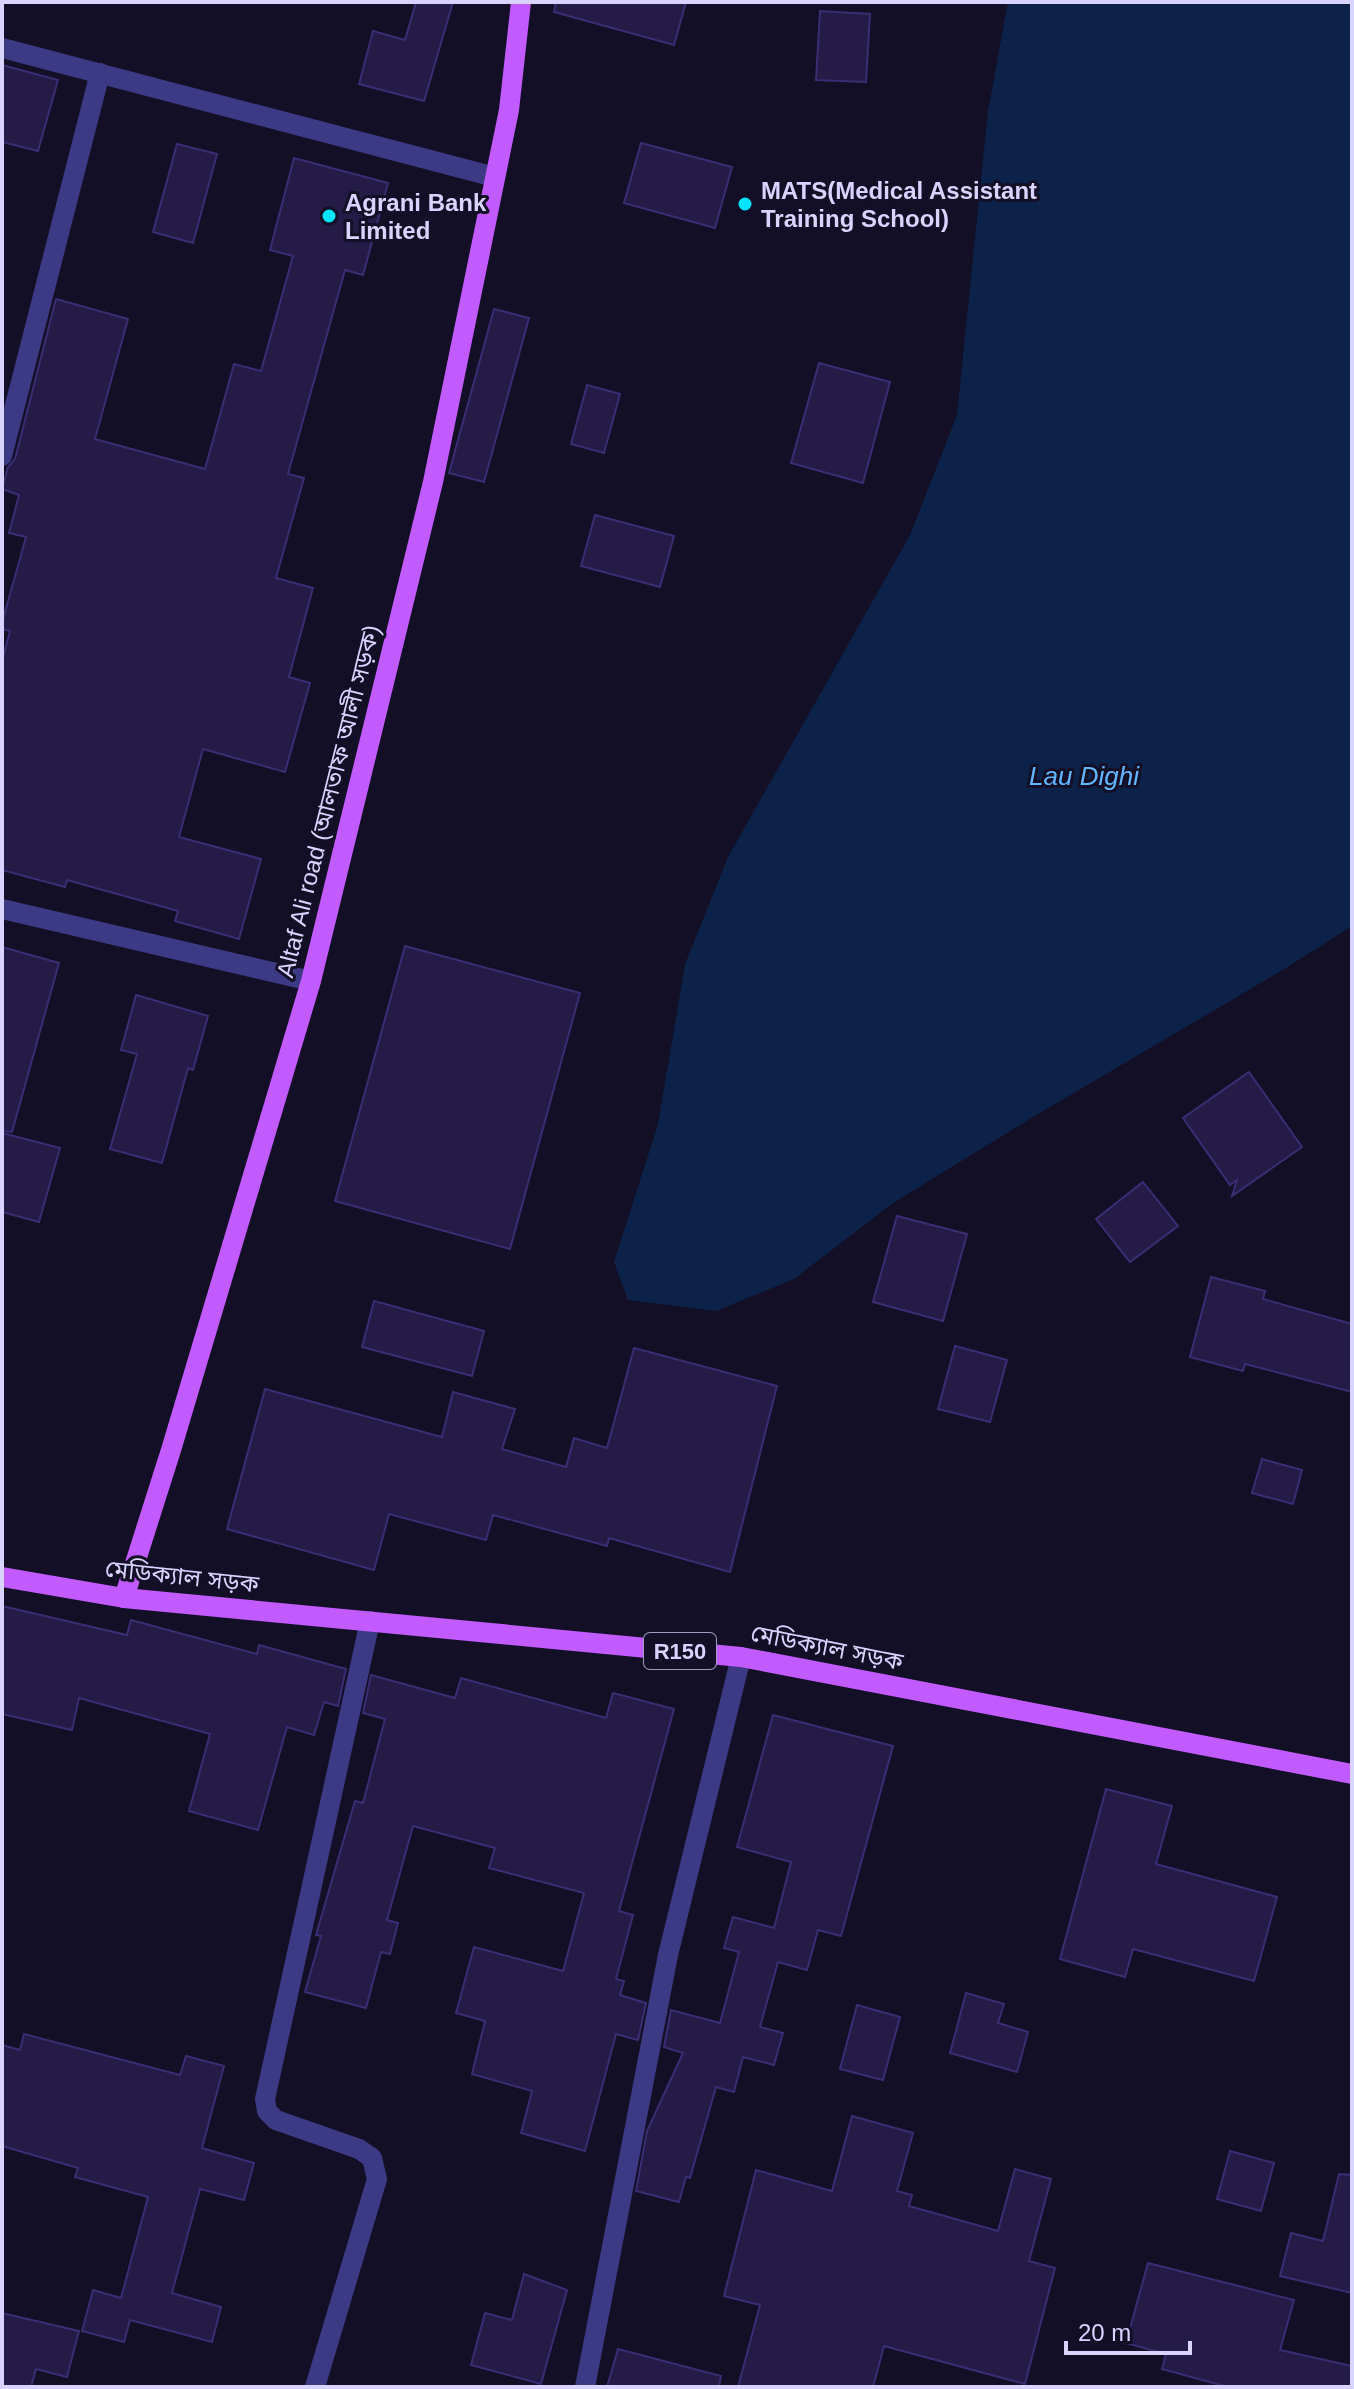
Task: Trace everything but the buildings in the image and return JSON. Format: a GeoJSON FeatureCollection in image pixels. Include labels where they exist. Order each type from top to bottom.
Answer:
{"type":"FeatureCollection","features":[{"type":"Feature","properties":{"kind":"main road","name":"Altaf Ali road (আলতাফ আলী সড়ক)"},"geometry":{"type":"LineString","coordinates":[[124,1598],[311,981],[433,482],[509,110],[521,2]]}},
{"type":"Feature","properties":{"kind":"main road","name":"মেডিক্যাল সড়ক"},"geometry":{"type":"LineString","coordinates":[[2,1577],[124,1598],[741,1657],[1352,1774]]}},
{"type":"Feature","properties":{"kind":"street"},"geometry":{"type":"LineString","coordinates":[[2,48],[495,177]]}},
{"type":"Feature","properties":{"kind":"street"},"geometry":{"type":"LineString","coordinates":[[2,456],[100,73]]}},
{"type":"Feature","properties":{"kind":"street"},"geometry":{"type":"LineString","coordinates":[[2,909],[311,981]]}},
{"type":"Feature","properties":{"kind":"street"},"geometry":{"type":"LineString","coordinates":[[315,2387],[377,2179],[372,2158],[359,2149],[276,2120],[267,2111],[265,2099],[370,1621]]}},
{"type":"Feature","properties":{"kind":"street"},"geometry":{"type":"LineString","coordinates":[[585,2387],[668,1955],[741,1657]]}},
{"type":"Feature","properties":{"kind":"water","name":"Lau Dighi"},"geometry":{"type":"Polygon","coordinates":[[[1008,2],[1352,2],[1352,926],[893,1203],[794,1279],[716,1311],[628,1300],[614,1262],[658,1124],[685,964],[728,857],[910,535],[957,415],[988,111],[1008,2]]]}},
{"type":"Feature","properties":{"kind":"place","name":"MATS(Medical Assistant Training School)"},"geometry":{"type":"Point","coordinates":[745,204]}},
{"type":"Feature","properties":{"kind":"place","name":"Agrani Bank Limited"},"geometry":{"type":"Point","coordinates":[329,216]}}]}
